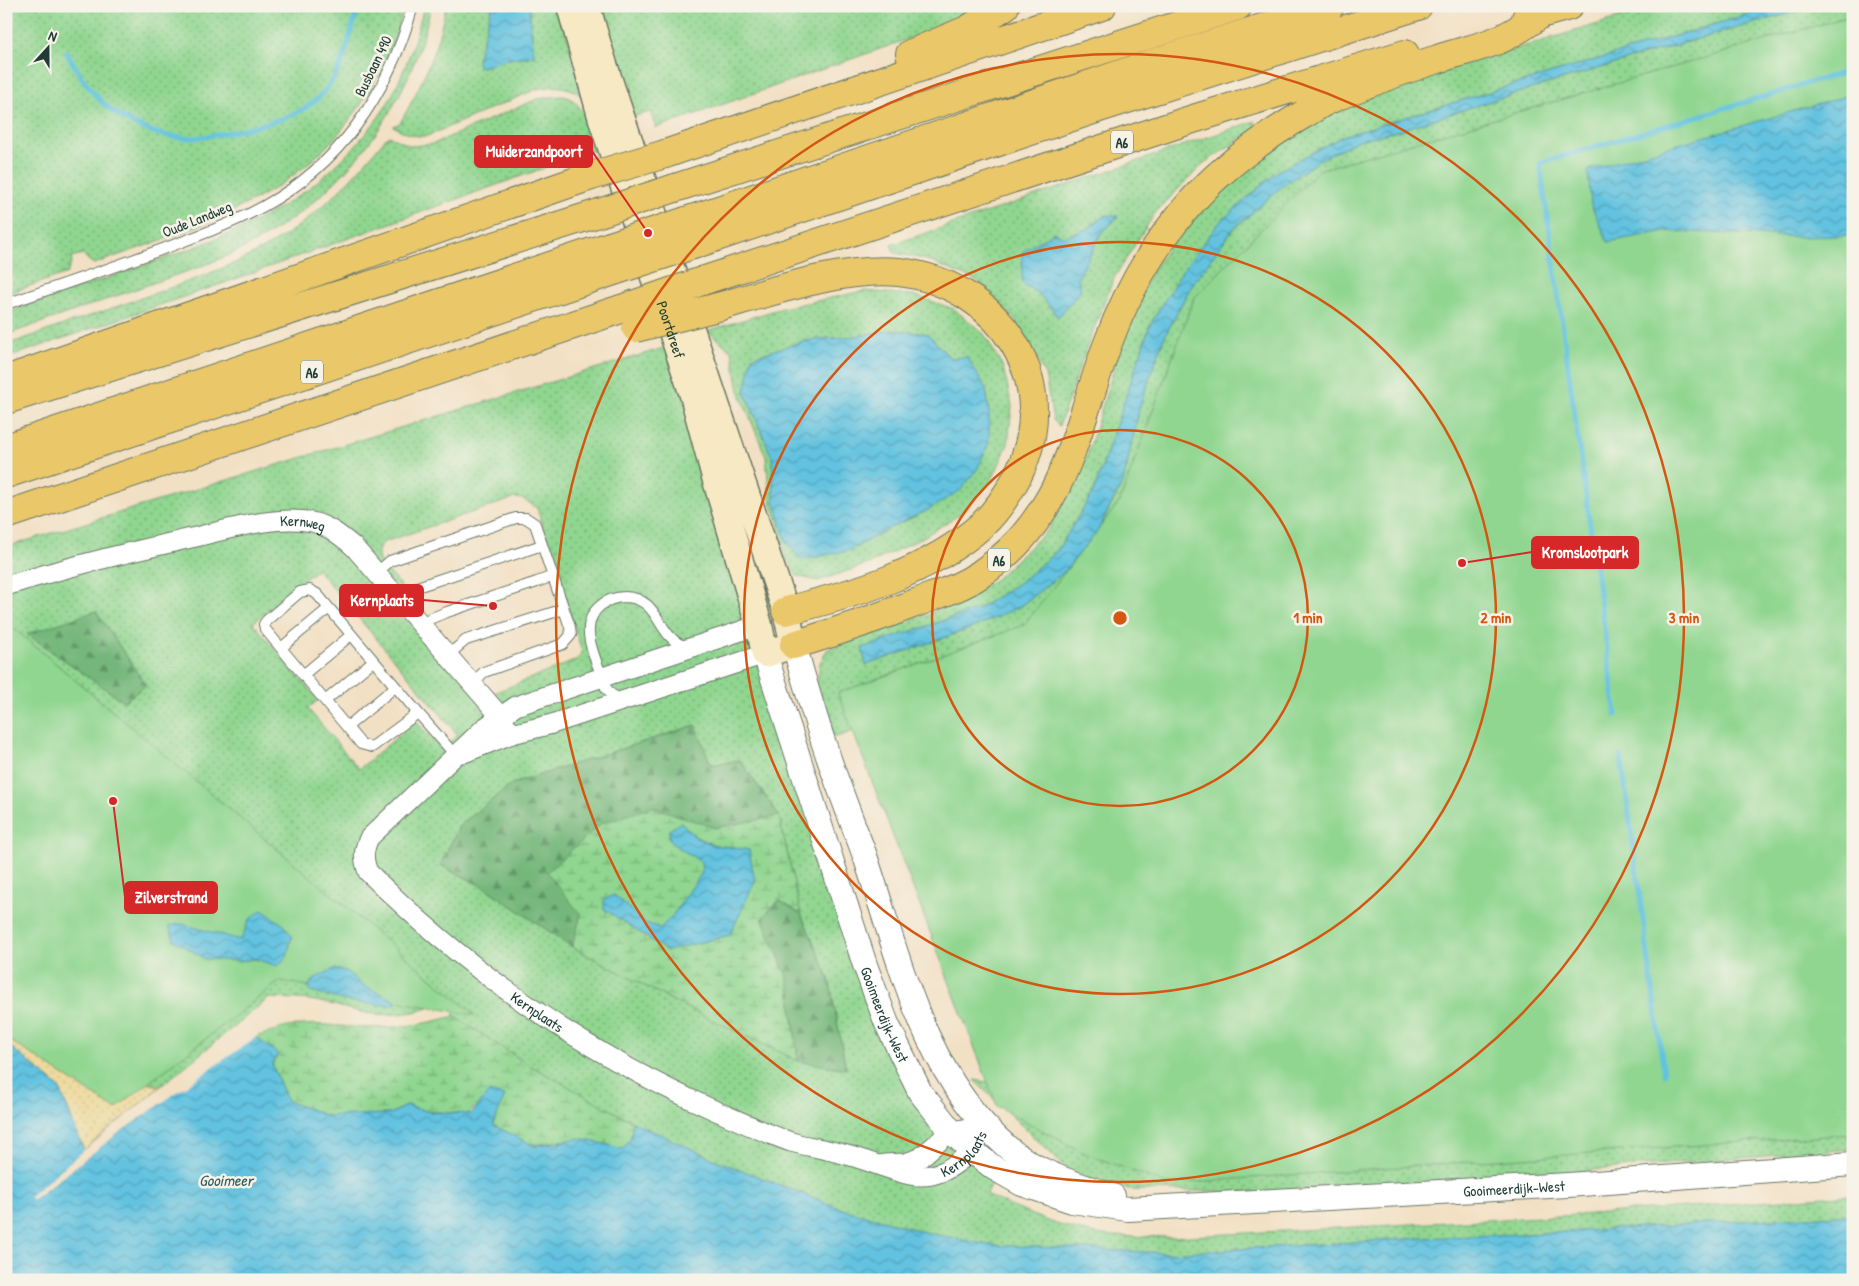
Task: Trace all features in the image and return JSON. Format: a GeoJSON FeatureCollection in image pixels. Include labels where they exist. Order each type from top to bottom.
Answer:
{"type":"FeatureCollection","features":[{"type":"Feature","properties":{"kind":"highway"},"geometry":{"type":"LineString","coordinates":[[6,380],[588,177],[662,147],[901,58],[966,30],[1005,6]]}},
{"type":"Feature","properties":{"kind":"highway"},"geometry":{"type":"LineString","coordinates":[[662,147],[1102,6]]}},
{"type":"Feature","properties":{"kind":"highway"},"geometry":{"type":"LineString","coordinates":[[6,400],[599,213],[1238,6]]}},
{"type":"Feature","properties":{"kind":"highway","name":"A6"},"geometry":{"type":"LineString","coordinates":[[690,233],[1150,64],[1330,6]]}},
{"type":"Feature","properties":{"kind":"highway","name":"A6"},"geometry":{"type":"LineString","coordinates":[[6,448],[690,233],[1099,108],[1418,6]]}},
{"type":"Feature","properties":{"kind":"highway","name":"A6"},"geometry":{"type":"LineString","coordinates":[[633,317],[705,280],[1193,119],[1360,67],[1556,10]]}},
{"type":"Feature","properties":{"kind":"highway","name":"A6"},"geometry":{"type":"LineString","coordinates":[[794,645],[867,622],[964,585],[1016,545],[1036,522],[1060,480],[1082,423],[1107,344],[1127,296],[1172,225],[1196,197],[1236,160],[1287,124],[1329,100],[1436,59],[1500,40],[1556,10]]}},
{"type":"Feature","properties":{"kind":"highway","name":"A6"},"geometry":{"type":"LineString","coordinates":[[6,474],[614,258]]}},
{"type":"Feature","properties":{"kind":"highway","name":"A6"},"geometry":{"type":"LineString","coordinates":[[6,515],[576,325],[714,308],[837,276],[876,271],[918,275],[941,282],[962,292],[984,307],[1002,326],[1013,341],[1029,377],[1033,400],[1033,424],[1029,448],[1012,487],[983,524],[942,554],[917,567],[856,590],[786,610]]}},
{"type":"Feature","properties":{"kind":"main road","name":"Poortdreef"},"geometry":{"type":"LineString","coordinates":[[570,6],[573,23],[604,123],[693,395],[759,625],[765,654]]}},
{"type":"Feature","properties":{"kind":"main road","name":"Poortdreef"},"geometry":{"type":"LineString","coordinates":[[587,6],[609,81],[623,118],[691,330],[786,610],[794,645]]}},
{"type":"Feature","properties":{"kind":"main road","name":"Kernplaats"},"geometry":{"type":"LineString","coordinates":[[759,625],[786,610]]}},
{"type":"Feature","properties":{"kind":"main road","name":"Kernplaats"},"geometry":{"type":"LineString","coordinates":[[765,654],[794,645]]}},
{"type":"Feature","properties":{"kind":"street","name":"Kernweg"},"geometry":{"type":"LineString","coordinates":[[6,586],[82,563],[243,526],[296,520],[311,522],[335,531],[354,547],[500,716],[512,734]]}},
{"type":"Feature","properties":{"kind":"street","name":"Kernplaats"},"geometry":{"type":"LineString","coordinates":[[759,625],[516,706],[500,716],[484,728],[369,838],[364,849],[364,863],[368,872],[461,956],[558,1026],[613,1060],[744,1124],[792,1142],[837,1152],[903,1175],[930,1175],[948,1168],[972,1152],[984,1126]]}},
{"type":"Feature","properties":{"kind":"street","name":"Gooimeerdijk-West"},"geometry":{"type":"LineString","coordinates":[[794,645],[826,750],[920,1019],[949,1078],[984,1126],[1008,1149],[1032,1164],[1060,1179],[1115,1196],[1174,1206]]}},
{"type":"Feature","properties":{"kind":"street","name":"Kernplaats"},"geometry":{"type":"LineString","coordinates":[[456,756],[512,734],[623,702],[765,654]]}},
{"type":"Feature","properties":{"kind":"street","name":"Gooimeerdijk-West"},"geometry":{"type":"LineString","coordinates":[[765,654],[865,964],[887,1024],[920,1092],[951,1131],[972,1152],[994,1168],[1022,1184],[1072,1201],[1128,1209],[1376,1197],[1853,1164]]}},
{"type":"Feature","properties":{"kind":"street","name":"Kernplaats"},"geometry":{"type":"LineString","coordinates":[[878,1165],[905,1163],[920,1158],[951,1131],[984,1126]]}},
{"type":"Feature","properties":{"kind":"lane","name":"Busbaan 490"},"geometry":{"type":"LineString","coordinates":[[368,110],[399,52],[413,6]]}},
{"type":"Feature","properties":{"kind":"lane","name":"Oude Landweg"},"geometry":{"type":"LineString","coordinates":[[6,304],[201,234],[264,206],[294,187],[320,166],[346,139],[368,110]]}},
{"type":"Feature","properties":{"kind":"lane"},"geometry":{"type":"LineString","coordinates":[[381,579],[382,568],[390,561],[516,518],[526,518],[535,524],[571,631],[567,642],[484,672],[478,678],[477,690]]}},
{"type":"Feature","properties":{"kind":"lane"},"geometry":{"type":"LineString","coordinates":[[399,600],[417,587],[542,546]]}},
{"type":"Feature","properties":{"kind":"lane"},"geometry":{"type":"LineString","coordinates":[[419,623],[552,576]]}},
{"type":"Feature","properties":{"kind":"lane"},"geometry":{"type":"LineString","coordinates":[[418,713],[372,747],[361,744],[267,632],[264,624],[300,592],[307,590],[314,592],[456,756]]}},
{"type":"Feature","properties":{"kind":"lane"},"geometry":{"type":"LineString","coordinates":[[623,702],[606,688],[588,639],[594,612],[610,600],[628,597],[639,600],[655,612],[667,634],[674,641],[682,646],[692,648]]}},
{"type":"Feature","properties":{"kind":"lane"},"geometry":{"type":"LineString","coordinates":[[281,648],[329,608]]}},
{"type":"Feature","properties":{"kind":"lane"},"geometry":{"type":"LineString","coordinates":[[447,656],[466,640],[564,609]]}},
{"type":"Feature","properties":{"kind":"lane"},"geometry":{"type":"LineString","coordinates":[[303,675],[351,635]]}},
{"type":"Feature","properties":{"kind":"lane"},"geometry":{"type":"LineString","coordinates":[[325,701],[373,661]]}},
{"type":"Feature","properties":{"kind":"lane"},"geometry":{"type":"LineString","coordinates":[[347,727],[395,687]]}},
{"type":"Feature","properties":{"kind":"green space"},"geometry":{"type":"Polygon","coordinates":[[[6,6],[404,6],[395,36],[383,65],[351,119],[308,164],[283,183],[217,218],[94,264],[83,254],[71,257],[72,262],[67,273],[6,294],[6,6]]]}},
{"type":"Feature","properties":{"kind":"green space"},"geometry":{"type":"Polygon","coordinates":[[[424,6],[431,6],[421,43],[407,78],[390,112],[369,143],[345,172],[318,198],[288,222],[255,242],[218,260],[6,335],[6,313],[202,245],[256,221],[307,190],[331,170],[374,124],[396,88],[406,65],[424,6]]]}},
{"type":"Feature","properties":{"kind":"green space"},"geometry":{"type":"Polygon","coordinates":[[[446,6],[492,6],[477,61],[482,67],[507,59],[534,56],[529,6],[560,6],[582,96],[577,92],[561,87],[537,89],[427,136],[409,134],[393,126],[400,123],[422,81],[443,22],[446,6]]]}},
{"type":"Feature","properties":{"kind":"green space"},"geometry":{"type":"Polygon","coordinates":[[[597,6],[980,6],[931,31],[656,128],[650,112],[632,117],[597,6]]]}},
{"type":"Feature","properties":{"kind":"green space"},"geometry":{"type":"Polygon","coordinates":[[[1658,6],[1775,6],[1343,136],[1278,171],[1219,223],[1182,272],[1150,325],[1094,491],[1057,551],[1019,583],[978,609],[862,648],[866,665],[972,628],[1019,607],[1064,572],[1097,532],[1123,482],[1140,406],[1163,340],[1190,288],[1232,230],[1280,188],[1319,160],[1359,140],[1397,131],[1694,40],[1816,6],[1853,6],[1853,46],[1108,596],[927,702],[834,737],[817,685],[820,663],[827,650],[927,615],[962,599],[996,579],[1049,529],[1087,456],[1122,342],[1151,272],[1195,210],[1260,154],[1336,109],[1415,79],[1658,6]]]}},
{"type":"Feature","properties":{"kind":"green space"},"geometry":{"type":"Polygon","coordinates":[[[1853,15],[1853,1134],[1167,1184],[1084,1153],[997,1106],[838,693],[1024,625],[1120,501],[1194,298],[1319,170],[1853,15]]]}},
{"type":"Feature","properties":{"kind":"green space"},"geometry":{"type":"Polygon","coordinates":[[[560,96],[568,97],[580,108],[594,150],[227,282],[6,358],[6,345],[204,276],[269,246],[299,226],[326,204],[389,136],[411,146],[433,144],[537,99],[560,96]]]}},
{"type":"Feature","properties":{"kind":"green space"},"geometry":{"type":"Polygon","coordinates":[[[1255,121],[1257,128],[1204,163],[1155,213],[1114,278],[1059,426],[1053,420],[1045,375],[1015,320],[977,281],[924,259],[895,253],[891,245],[1255,121]],[[1106,215],[1087,229],[1064,237],[1039,294],[1058,316],[1081,290],[1078,278],[1101,234],[1118,217],[1106,215]]]}},
{"type":"Feature","properties":{"kind":"green space"},"geometry":{"type":"Polygon","coordinates":[[[864,291],[913,295],[954,309],[984,334],[1003,367],[1012,406],[1008,444],[992,480],[962,513],[920,539],[871,563],[818,581],[797,576],[785,556],[777,520],[770,500],[766,457],[739,391],[732,351],[707,331],[782,308],[864,291]],[[892,330],[804,341],[752,357],[745,392],[772,457],[774,501],[890,528],[928,510],[950,358],[928,334],[892,330]]]}},
{"type":"Feature","properties":{"kind":"green space"},"geometry":{"type":"Polygon","coordinates":[[[667,347],[901,1066],[994,1175],[986,1195],[1032,1215],[1081,1231],[1121,1236],[1172,1237],[1577,1215],[1853,1195],[1853,1214],[1550,1233],[1425,1238],[1169,1253],[988,1245],[928,1233],[842,1209],[718,1161],[633,1122],[529,1065],[454,1016],[454,998],[419,1011],[382,1014],[356,1011],[309,1000],[269,998],[161,1086],[124,1079],[6,862],[6,547],[667,347]],[[515,498],[384,542],[378,552],[379,560],[491,694],[577,660],[582,652],[537,508],[523,499],[515,498]],[[317,569],[253,623],[318,700],[308,709],[359,769],[416,721],[441,749],[458,735],[317,569]],[[695,725],[512,784],[460,825],[441,865],[484,887],[572,947],[681,1005],[798,1061],[846,1068],[829,978],[801,914],[779,816],[740,760],[711,765],[695,725]]]}},
{"type":"Feature","properties":{"kind":"green space"},"geometry":{"type":"Polygon","coordinates":[[[96,611],[146,685],[124,702],[27,634],[96,611]]]}},
{"type":"Feature","properties":{"kind":"green space"},"geometry":{"type":"Polygon","coordinates":[[[6,622],[475,1015],[280,981],[115,1109],[6,1038],[6,622]]]}},
{"type":"Feature","properties":{"kind":"green space"},"geometry":{"type":"Polygon","coordinates":[[[696,725],[711,765],[740,760],[779,816],[715,828],[653,807],[581,915],[572,947],[484,887],[440,865],[460,825],[512,784],[696,725]]]}},
{"type":"Feature","properties":{"kind":"green space"},"geometry":{"type":"Polygon","coordinates":[[[653,807],[715,828],[779,816],[801,914],[779,900],[762,918],[788,979],[798,1061],[681,1005],[572,947],[581,915],[547,872],[602,823],[653,807]],[[681,822],[670,842],[702,862],[702,873],[670,920],[660,928],[645,923],[614,895],[667,951],[749,850],[715,845],[696,837],[681,822]]]}},
{"type":"Feature","properties":{"kind":"green space"},"geometry":{"type":"Polygon","coordinates":[[[779,900],[801,914],[829,978],[846,1069],[798,1061],[788,979],[762,918],[779,900]]]}},
{"type":"Feature","properties":{"kind":"green space"},"geometry":{"type":"Polygon","coordinates":[[[454,1016],[529,1065],[633,1122],[631,1137],[623,1149],[576,1139],[532,1145],[492,1125],[488,1094],[468,1114],[426,1111],[408,1105],[390,1114],[327,1116],[287,1101],[272,1064],[278,1054],[255,1037],[296,1026],[392,1027],[430,1022],[454,1016]]]}},
{"type":"Feature","properties":{"kind":"green space"},"geometry":{"type":"Polygon","coordinates":[[[974,1080],[1031,1088],[1853,1115],[1853,1149],[1557,1173],[1257,1192],[1130,1190],[1071,1173],[974,1080]]]}},
{"type":"Feature","properties":{"kind":"sand"},"geometry":{"type":"Polygon","coordinates":[[[6,862],[124,1079],[161,1086],[84,1150],[59,1087],[6,1043],[6,862]]]}},
{"type":"Feature","properties":{"kind":"water"},"geometry":{"type":"Polygon","coordinates":[[[492,6],[529,6],[534,56],[507,59],[482,67],[478,66],[477,61],[492,6]]]}},
{"type":"Feature","properties":{"kind":"water"},"geometry":{"type":"Polygon","coordinates":[[[1775,6],[1816,6],[1694,40],[1397,131],[1359,140],[1319,160],[1280,188],[1232,230],[1190,288],[1163,340],[1140,406],[1123,482],[1097,532],[1064,572],[1019,607],[972,628],[866,665],[862,648],[978,609],[1019,583],[1057,551],[1094,491],[1150,325],[1182,271],[1219,223],[1278,171],[1343,136],[1775,6]]]}},
{"type":"Feature","properties":{"kind":"water"},"geometry":{"type":"Polygon","coordinates":[[[1853,94],[1853,233],[1841,236],[1803,237],[1666,231],[1608,242],[1591,205],[1588,170],[1853,94]]]}},
{"type":"Feature","properties":{"kind":"water"},"geometry":{"type":"Polygon","coordinates":[[[1106,215],[1118,216],[1101,234],[1078,278],[1081,290],[1058,317],[1039,294],[1022,283],[1022,252],[1054,232],[1064,237],[1087,229],[1106,215]]]}},
{"type":"Feature","properties":{"kind":"water"},"geometry":{"type":"Polygon","coordinates":[[[892,330],[928,334],[950,358],[967,357],[986,389],[989,411],[989,442],[978,468],[961,490],[928,510],[890,528],[851,550],[801,560],[787,543],[774,501],[772,457],[745,392],[752,357],[804,341],[892,330]]]}},
{"type":"Feature","properties":{"kind":"water"},"geometry":{"type":"Polygon","coordinates":[[[681,822],[696,838],[715,845],[749,850],[755,881],[730,935],[667,951],[604,909],[604,900],[614,895],[645,923],[660,928],[670,919],[702,873],[701,862],[670,842],[669,830],[681,822]]]}},
{"type":"Feature","properties":{"kind":"water"},"geometry":{"type":"Polygon","coordinates":[[[262,910],[284,925],[292,936],[287,956],[278,966],[255,959],[239,961],[205,959],[174,940],[169,926],[181,924],[241,940],[249,920],[262,910]]]}},
{"type":"Feature","properties":{"kind":"water"},"geometry":{"type":"Polygon","coordinates":[[[334,969],[346,971],[362,985],[394,1000],[396,1005],[374,1005],[353,1002],[311,992],[309,984],[319,976],[334,969]]]}},
{"type":"Feature","properties":{"kind":"water","name":"Gooimeer"},"geometry":{"type":"Polygon","coordinates":[[[255,1037],[278,1054],[272,1064],[287,1101],[327,1116],[390,1114],[408,1105],[429,1112],[471,1114],[489,1092],[505,1096],[493,1125],[535,1146],[579,1138],[623,1149],[631,1137],[633,1122],[718,1161],[842,1209],[928,1233],[988,1245],[1169,1253],[1425,1238],[1550,1233],[1853,1214],[1853,1280],[6,1280],[6,1043],[59,1087],[84,1150],[29,1197],[35,1198],[120,1132],[255,1037]]]}},
{"type":"Feature","properties":{"kind":"pier"},"geometry":{"type":"Polygon","coordinates":[[[253,1035],[258,1036],[120,1132],[35,1198],[29,1197],[86,1148],[85,1151],[33,1196],[119,1130],[253,1035]]]}},
{"type":"Feature","properties":{"kind":"waterway"},"geometry":{"type":"LineString","coordinates":[[66,52],[99,100],[133,124],[173,137],[194,138],[211,136],[253,127],[286,117],[306,108],[323,94],[340,66],[358,6]]}},
{"type":"Feature","properties":{"kind":"waterway"},"geometry":{"type":"LineString","coordinates":[[1616,715],[1540,163],[1853,70]]}},
{"type":"Feature","properties":{"kind":"waterway"},"geometry":{"type":"LineString","coordinates":[[1621,756],[1664,1074]]}},
{"type":"Feature","properties":{"kind":"place","name":"Muiderzandpoort"},"geometry":{"type":"Point","coordinates":[648,233]}},
{"type":"Feature","properties":{"kind":"place","name":"Kromslootpark"},"geometry":{"type":"Point","coordinates":[1462,563]}},
{"type":"Feature","properties":{"kind":"place","name":"Kernplaats"},"geometry":{"type":"Point","coordinates":[493,606]}},
{"type":"Feature","properties":{"kind":"place","name":"Zilverstrand"},"geometry":{"type":"Point","coordinates":[113,801]}}]}
